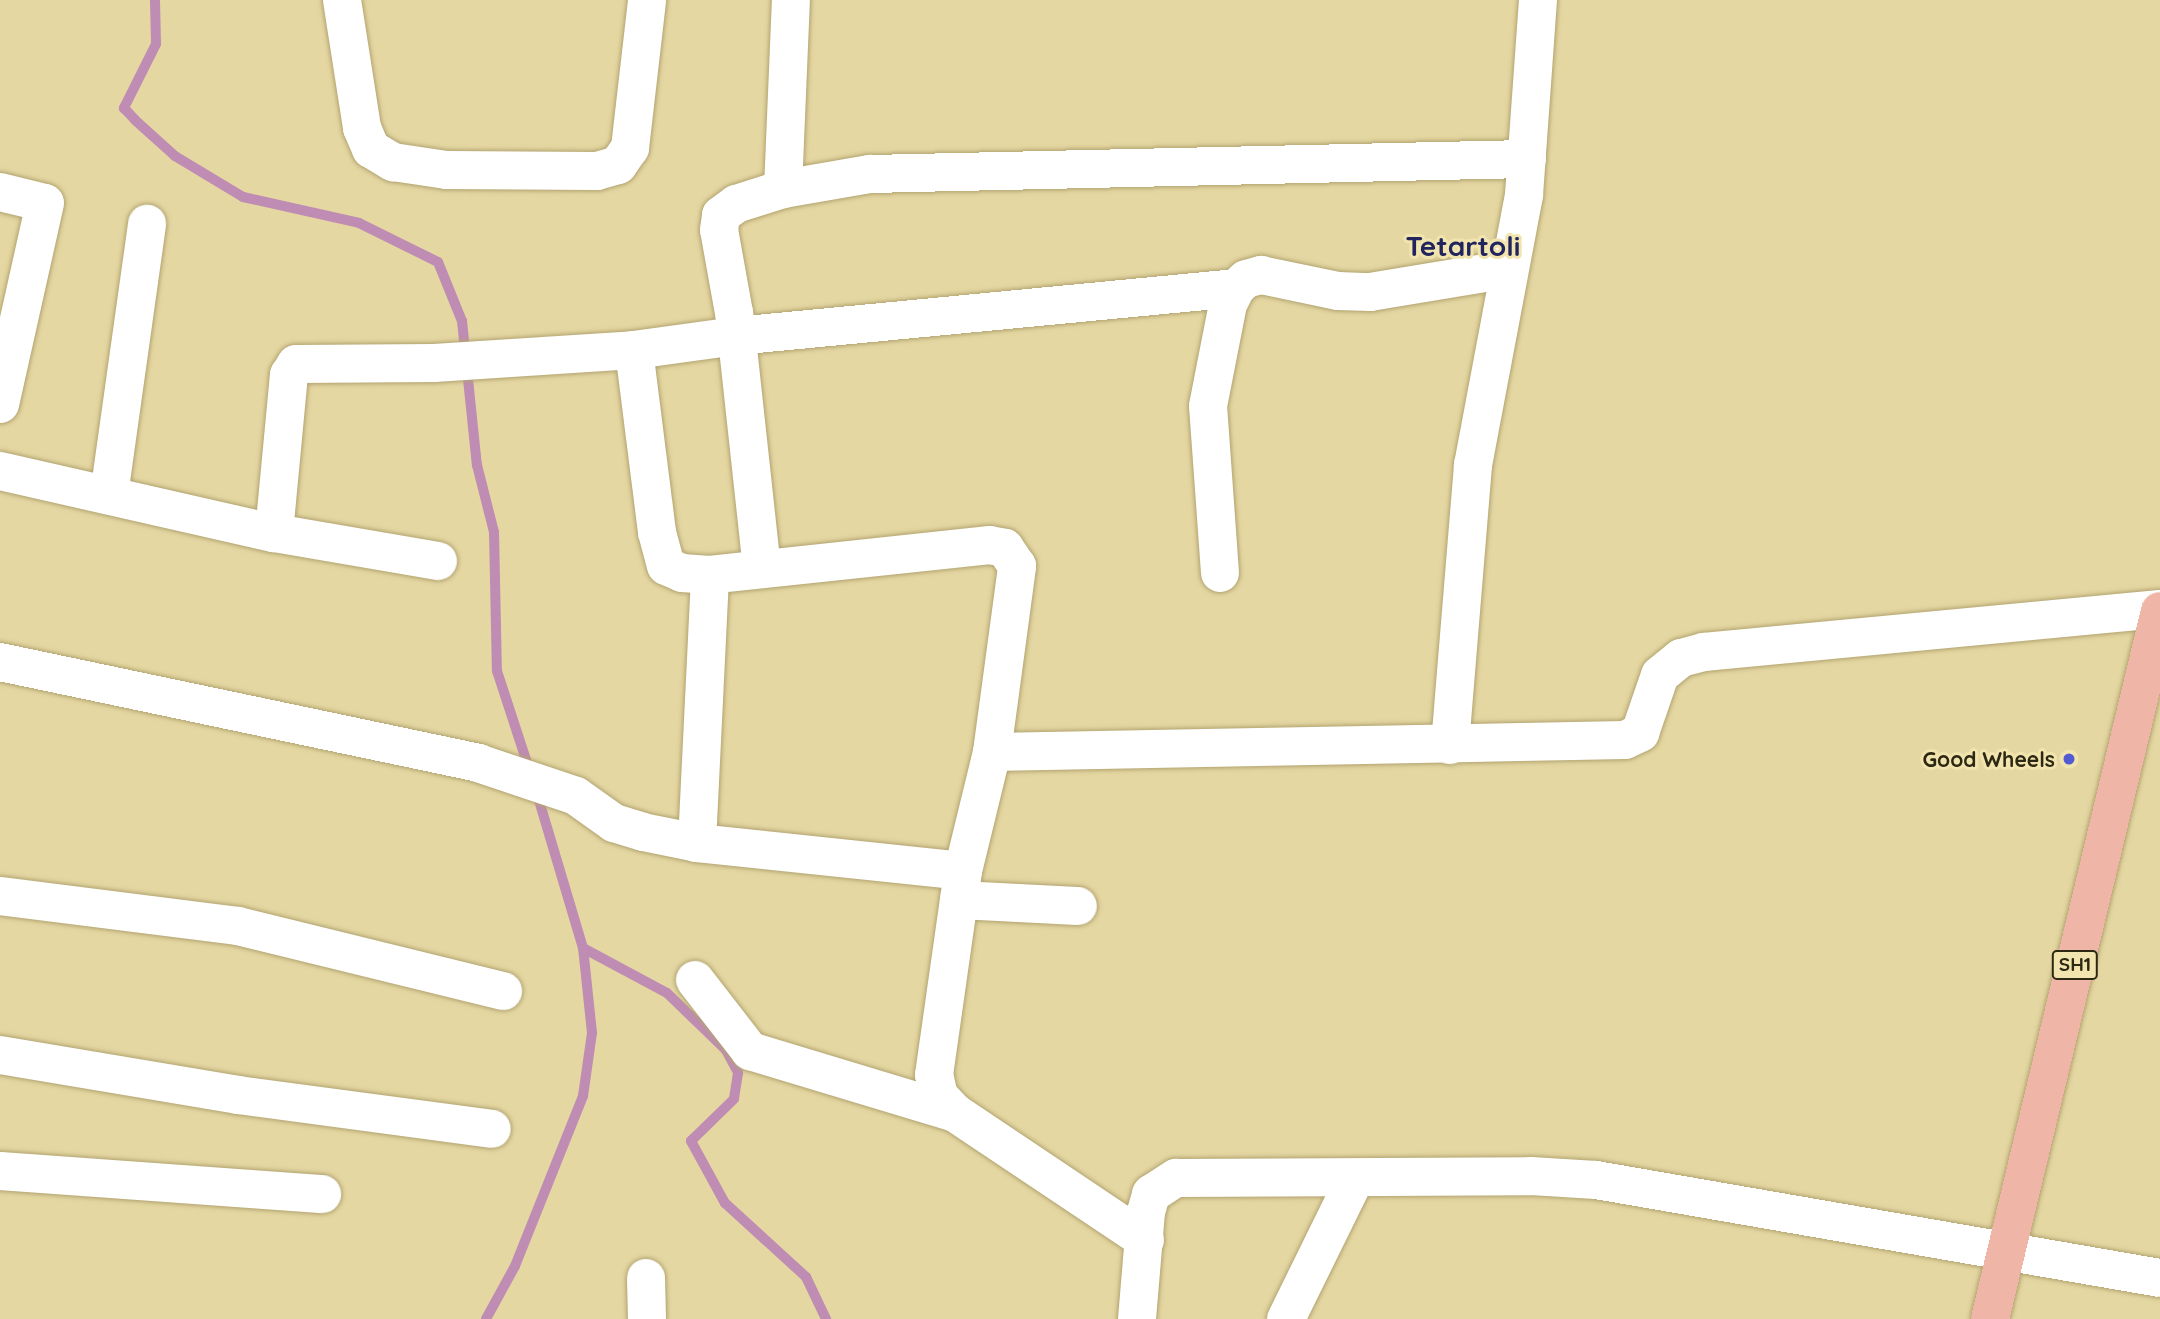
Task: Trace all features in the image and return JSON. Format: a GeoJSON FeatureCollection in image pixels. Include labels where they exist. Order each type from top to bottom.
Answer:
{"type":"FeatureCollection","features":[{"type":"Feature","properties":{"kind":"main road","name":"SH1"},"geometry":{"type":"LineString","coordinates":[[1990,1319],[2160,610]]}},
{"type":"Feature","properties":{"kind":"street"},"geometry":{"type":"LineString","coordinates":[[342,0],[362,128],[371,149],[393,162],[446,170],[597,172],[618,165],[630,148],[647,0]]}},
{"type":"Feature","properties":{"kind":"street"},"geometry":{"type":"LineString","coordinates":[[783,189],[791,0]]}},
{"type":"Feature","properties":{"kind":"street"},"geometry":{"type":"LineString","coordinates":[[1450,745],[1473,466],[1527,159],[1538,0]]}},
{"type":"Feature","properties":{"kind":"street"},"geometry":{"type":"LineString","coordinates":[[762,569],[736,336],[719,230],[721,215],[736,204],[783,189],[870,174],[1527,159]]}},
{"type":"Feature","properties":{"kind":"street"},"geometry":{"type":"LineString","coordinates":[[0,192],[45,203],[0,404]]}},
{"type":"Feature","properties":{"kind":"street"},"geometry":{"type":"LineString","coordinates":[[110,495],[146,224]]}},
{"type":"Feature","properties":{"kind":"street"},"geometry":{"type":"LineString","coordinates":[[274,533],[289,375],[296,364],[434,363],[634,350],[736,336],[1236,288],[1261,275],[1338,291],[1370,292],[1509,270]]}},
{"type":"Feature","properties":{"kind":"street"},"geometry":{"type":"LineString","coordinates":[[1220,572],[1208,406],[1228,304],[1236,288]]}},
{"type":"Feature","properties":{"kind":"street"},"geometry":{"type":"LineString","coordinates":[[634,350],[660,552],[666,566],[682,573],[710,575],[990,545],[1005,548],[1017,566],[992,752],[961,885],[934,1075],[939,1096],[955,1113],[1145,1240]]}},
{"type":"Feature","properties":{"kind":"street"},"geometry":{"type":"LineString","coordinates":[[0,471],[274,533],[438,561]]}},
{"type":"Feature","properties":{"kind":"street"},"geometry":{"type":"LineString","coordinates":[[697,843],[710,575]]}},
{"type":"Feature","properties":{"kind":"street"},"geometry":{"type":"LineString","coordinates":[[992,752],[1625,740],[1640,733],[1660,675],[1681,657],[1704,652],[2160,610]]}},
{"type":"Feature","properties":{"kind":"street"},"geometry":{"type":"LineString","coordinates":[[0,662],[478,763],[576,796],[614,823],[697,843],[1078,906]]}},
{"type":"Feature","properties":{"kind":"street"},"geometry":{"type":"LineString","coordinates":[[0,896],[238,926],[503,991]]}},
{"type":"Feature","properties":{"kind":"street"},"geometry":{"type":"LineString","coordinates":[[695,980],[750,1051],[955,1113]]}},
{"type":"Feature","properties":{"kind":"street"},"geometry":{"type":"LineString","coordinates":[[0,1055],[238,1096],[492,1129]]}},
{"type":"Feature","properties":{"kind":"street"},"geometry":{"type":"LineString","coordinates":[[0,1171],[322,1194]]}},
{"type":"Feature","properties":{"kind":"street"},"geometry":{"type":"LineString","coordinates":[[1137,1319],[1151,1194],[1176,1178],[1531,1176],[1596,1180],[2160,1278]]}},
{"type":"Feature","properties":{"kind":"street"},"geometry":{"type":"LineString","coordinates":[[1286,1319],[1355,1179]]}},
{"type":"Feature","properties":{"kind":"street"},"geometry":{"type":"LineString","coordinates":[[646,1278],[647,1319]]}},
{"type":"Feature","properties":{"kind":"waterway"},"geometry":{"type":"LineString","coordinates":[[155,0],[156,44],[124,108],[135,120],[175,156],[243,197],[359,223],[438,262],[462,321],[477,465],[494,532],[497,671],[530,772]]}},
{"type":"Feature","properties":{"kind":"waterway"},"geometry":{"type":"LineString","coordinates":[[486,1319],[515,1266],[583,1096],[592,1033],[583,948],[536,790]]}},
{"type":"Feature","properties":{"kind":"waterway"},"geometry":{"type":"LineString","coordinates":[[583,948],[667,993],[726,1050],[738,1073],[734,1099],[691,1141],[725,1203],[806,1277],[826,1319]]}},
{"type":"Feature","properties":{"kind":"place","name":"Good Wheels"},"geometry":{"type":"Point","coordinates":[2069,759]}},
{"type":"Feature","properties":{"kind":"district","name":"Tetartoli"},"geometry":{"type":"Point","coordinates":[1463,246]}}]}
